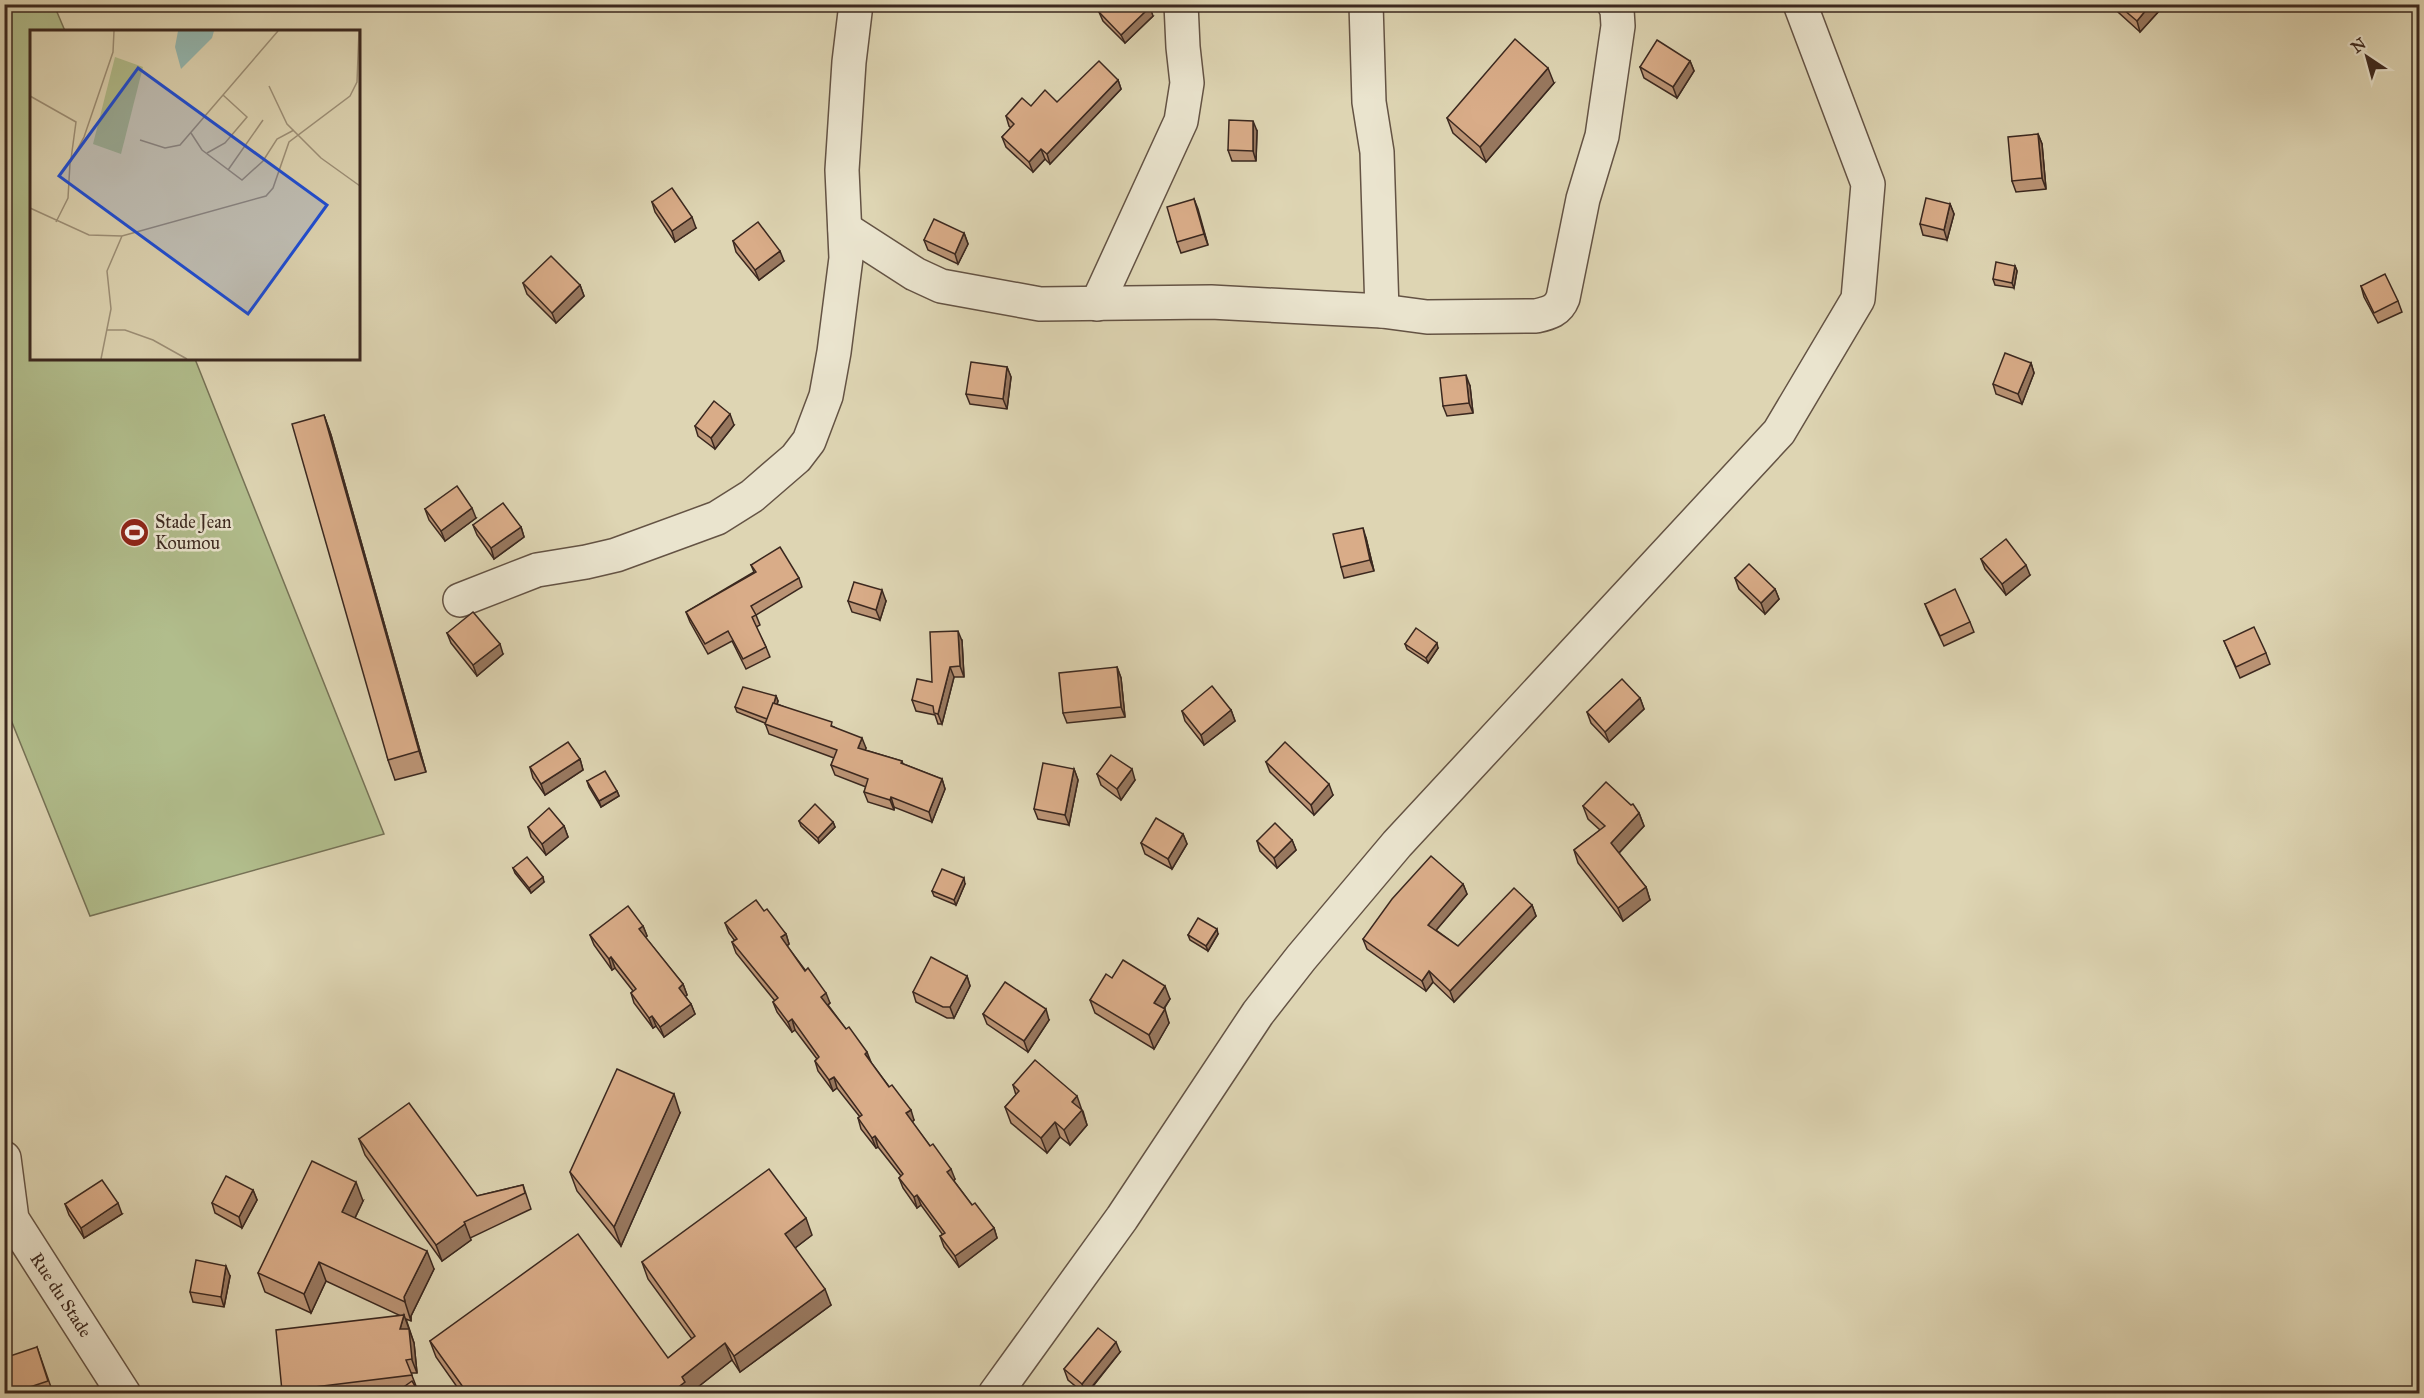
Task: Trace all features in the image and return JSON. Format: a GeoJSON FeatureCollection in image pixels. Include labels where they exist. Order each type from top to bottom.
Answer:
{"type":"FeatureCollection","features":[{"type":"Feature","properties":{"kind":"street"},"geometry":{"type":"LineString","coordinates":[[460,600],[537,570],[616,555],[704,524],[737,507],[796,458],[809,441],[825,396],[854,245],[842,170],[855,4]]}},
{"type":"Feature","properties":{"kind":"street"},"geometry":{"type":"LineString","coordinates":[[1097,304],[1180,121],[1187,83],[1182,4]]}},
{"type":"Feature","properties":{"kind":"street"},"geometry":{"type":"LineString","coordinates":[[1366,4],[1368,81],[1377,153],[1382,311]]}},
{"type":"Feature","properties":{"kind":"street"},"geometry":{"type":"LineString","coordinates":[[854,245],[941,286],[1040,304],[1211,302],[1382,311],[1427,317],[1536,316],[1553,312],[1560,306],[1563,298],[1583,199],[1602,136],[1617,26],[1617,10],[1614,4]]}},
{"type":"Feature","properties":{"kind":"street"},"geometry":{"type":"LineString","coordinates":[[995,1394],[1122,1218],[1258,1013],[1301,958],[1397,844],[1779,432],[1858,299],[1869,184],[1800,4]]}},
{"type":"Feature","properties":{"kind":"street","name":"Rue du Stade"},"geometry":{"type":"LineString","coordinates":[[4,1158],[8,1210],[124,1394]]}},
{"type":"Feature","properties":{"kind":"green space","name":"Stade Jean Koumou"},"geometry":{"type":"Polygon","coordinates":[[[4,5],[54,5],[65,30],[30,30],[30,360],[195,360],[384,834],[90,916],[5,705],[4,5]]]}},
{"type":"Feature","properties":{"kind":"building"},"geometry":{"type":"Polygon","coordinates":[[[1107,4],[1147,4],[1150,7],[1121,35],[1099,12],[1107,4]]]}},
{"type":"Feature","properties":{"kind":"building"},"geometry":{"type":"Polygon","coordinates":[[[2117,4],[2151,4],[2137,21],[2117,4]]]}},
{"type":"Feature","properties":{"kind":"building"},"geometry":{"type":"Polygon","coordinates":[[[1515,39],[1548,68],[1480,147],[1447,118],[1515,39]]]}},
{"type":"Feature","properties":{"kind":"building"},"geometry":{"type":"Polygon","coordinates":[[[1657,40],[1690,61],[1673,87],[1640,67],[1657,40]]]}},
{"type":"Feature","properties":{"kind":"building"},"geometry":{"type":"Polygon","coordinates":[[[1099,61],[1118,80],[1047,154],[1041,149],[1029,162],[1002,137],[1014,124],[1006,116],[1022,98],[1031,106],[1045,90],[1057,102],[1099,61]]]}},
{"type":"Feature","properties":{"kind":"building"},"geometry":{"type":"Polygon","coordinates":[[[1229,120],[1253,121],[1253,151],[1228,150],[1229,120]]]}},
{"type":"Feature","properties":{"kind":"building"},"geometry":{"type":"Polygon","coordinates":[[[2038,134],[2042,178],[2012,181],[2008,137],[2038,134]]]}},
{"type":"Feature","properties":{"kind":"building"},"geometry":{"type":"Polygon","coordinates":[[[672,188],[692,217],[672,231],[652,202],[672,188]]]}},
{"type":"Feature","properties":{"kind":"building"},"geometry":{"type":"Polygon","coordinates":[[[1926,198],[1950,204],[1944,230],[1920,224],[1926,198]]]}},
{"type":"Feature","properties":{"kind":"building"},"geometry":{"type":"Polygon","coordinates":[[[1194,199],[1204,234],[1177,242],[1167,207],[1194,199]]]}},
{"type":"Feature","properties":{"kind":"building"},"geometry":{"type":"Polygon","coordinates":[[[934,219],[964,233],[955,254],[924,240],[934,219]]]}},
{"type":"Feature","properties":{"kind":"building"},"geometry":{"type":"Polygon","coordinates":[[[758,222],[780,251],[755,270],[733,241],[758,222]]]}},
{"type":"Feature","properties":{"kind":"building"},"geometry":{"type":"Polygon","coordinates":[[[551,256],[580,285],[552,313],[523,283],[551,256]]]}},
{"type":"Feature","properties":{"kind":"building"},"geometry":{"type":"Polygon","coordinates":[[[1996,262],[2015,266],[2012,283],[1993,279],[1996,262]]]}},
{"type":"Feature","properties":{"kind":"building"},"geometry":{"type":"Polygon","coordinates":[[[2385,274],[2398,301],[2374,313],[2361,286],[2385,274]]]}},
{"type":"Feature","properties":{"kind":"building"},"geometry":{"type":"Polygon","coordinates":[[[2005,353],[2031,363],[2018,394],[1993,384],[2005,353]]]}},
{"type":"Feature","properties":{"kind":"building"},"geometry":{"type":"Polygon","coordinates":[[[971,362],[1007,367],[1003,399],[966,394],[971,362]]]}},
{"type":"Feature","properties":{"kind":"building"},"geometry":{"type":"Polygon","coordinates":[[[1466,375],[1469,403],[1443,406],[1440,378],[1466,375]]]}},
{"type":"Feature","properties":{"kind":"building"},"geometry":{"type":"Polygon","coordinates":[[[714,401],[730,414],[711,438],[695,426],[714,401]]]}},
{"type":"Feature","properties":{"kind":"building"},"geometry":{"type":"Polygon","coordinates":[[[324,415],[419,751],[388,760],[292,424],[324,415]]]}},
{"type":"Feature","properties":{"kind":"building"},"geometry":{"type":"Polygon","coordinates":[[[457,486],[472,508],[441,531],[425,509],[457,486]]]}},
{"type":"Feature","properties":{"kind":"building"},"geometry":{"type":"Polygon","coordinates":[[[503,503],[521,527],[491,548],[473,525],[503,503]]]}},
{"type":"Feature","properties":{"kind":"building"},"geometry":{"type":"Polygon","coordinates":[[[1363,528],[1370,560],[1341,567],[1333,534],[1363,528]]]}},
{"type":"Feature","properties":{"kind":"building"},"geometry":{"type":"Polygon","coordinates":[[[2006,539],[2026,565],[2002,584],[1981,559],[2006,539]]]}},
{"type":"Feature","properties":{"kind":"building"},"geometry":{"type":"Polygon","coordinates":[[[780,547],[799,578],[751,606],[756,615],[752,617],[766,647],[743,659],[728,631],[705,644],[686,612],[756,572],[751,565],[780,547]]]}},
{"type":"Feature","properties":{"kind":"building"},"geometry":{"type":"Polygon","coordinates":[[[1749,564],[1775,589],[1761,603],[1735,578],[1749,564]]]}},
{"type":"Feature","properties":{"kind":"building"},"geometry":{"type":"Polygon","coordinates":[[[854,582],[882,590],[876,610],[848,601],[854,582]]]}},
{"type":"Feature","properties":{"kind":"building"},"geometry":{"type":"Polygon","coordinates":[[[1955,589],[1970,622],[1940,636],[1925,604],[1955,589]]]}},
{"type":"Feature","properties":{"kind":"building"},"geometry":{"type":"Polygon","coordinates":[[[473,612],[500,644],[473,665],[447,633],[473,612]]]}},
{"type":"Feature","properties":{"kind":"building"},"geometry":{"type":"Polygon","coordinates":[[[2254,627],[2266,653],[2236,667],[2224,641],[2254,627]]]}},
{"type":"Feature","properties":{"kind":"building"},"geometry":{"type":"Polygon","coordinates":[[[1416,628],[1437,643],[1426,658],[1405,644],[1416,628]]]}},
{"type":"Feature","properties":{"kind":"building"},"geometry":{"type":"Polygon","coordinates":[[[958,631],[960,666],[950,667],[938,714],[934,713],[933,706],[912,700],[917,679],[932,682],[930,632],[958,631]]]}},
{"type":"Feature","properties":{"kind":"building"},"geometry":{"type":"Polygon","coordinates":[[[1117,667],[1121,707],[1063,713],[1059,673],[1117,667]]]}},
{"type":"Feature","properties":{"kind":"building"},"geometry":{"type":"Polygon","coordinates":[[[1622,679],[1640,698],[1605,732],[1587,712],[1622,679]]]}},
{"type":"Feature","properties":{"kind":"building"},"geometry":{"type":"Polygon","coordinates":[[[1212,686],[1231,710],[1201,735],[1182,711],[1212,686]]]}},
{"type":"Feature","properties":{"kind":"building"},"geometry":{"type":"Polygon","coordinates":[[[743,687],[776,696],[767,719],[735,707],[743,687]]]}},
{"type":"Feature","properties":{"kind":"building"},"geometry":{"type":"Polygon","coordinates":[[[773,703],[832,722],[831,726],[862,738],[858,748],[902,761],[901,763],[942,779],[929,812],[891,797],[890,800],[864,792],[868,779],[831,765],[837,750],[765,724],[773,703]]]}},
{"type":"Feature","properties":{"kind":"building"},"geometry":{"type":"Polygon","coordinates":[[[568,742],[580,759],[541,784],[530,767],[568,742]]]}},
{"type":"Feature","properties":{"kind":"building"},"geometry":{"type":"Polygon","coordinates":[[[1285,742],[1329,784],[1311,805],[1266,762],[1285,742]]]}},
{"type":"Feature","properties":{"kind":"building"},"geometry":{"type":"Polygon","coordinates":[[[1111,755],[1132,769],[1117,789],[1097,774],[1111,755]]]}},
{"type":"Feature","properties":{"kind":"building"},"geometry":{"type":"Polygon","coordinates":[[[1043,763],[1074,769],[1065,815],[1034,809],[1043,763]]]}},
{"type":"Feature","properties":{"kind":"building"},"geometry":{"type":"Polygon","coordinates":[[[605,771],[617,791],[599,801],[587,781],[605,771]]]}},
{"type":"Feature","properties":{"kind":"building"},"geometry":{"type":"Polygon","coordinates":[[[1606,782],[1631,805],[1633,804],[1639,813],[1611,843],[1646,887],[1618,908],[1574,850],[1605,826],[1583,806],[1606,782]]]}},
{"type":"Feature","properties":{"kind":"building"},"geometry":{"type":"Polygon","coordinates":[[[815,804],[833,822],[818,838],[799,821],[815,804]]]}},
{"type":"Feature","properties":{"kind":"building"},"geometry":{"type":"Polygon","coordinates":[[[549,808],[564,826],[542,844],[528,827],[549,808]]]}},
{"type":"Feature","properties":{"kind":"building"},"geometry":{"type":"Polygon","coordinates":[[[1156,818],[1183,834],[1168,859],[1141,843],[1156,818]]]}},
{"type":"Feature","properties":{"kind":"building"},"geometry":{"type":"Polygon","coordinates":[[[1275,823],[1292,840],[1274,858],[1257,841],[1275,823]]]}},
{"type":"Feature","properties":{"kind":"building"},"geometry":{"type":"Polygon","coordinates":[[[1431,856],[1463,884],[1428,925],[1458,946],[1514,888],[1532,905],[1450,991],[1429,971],[1422,981],[1363,939],[1392,899],[1431,856]]]}},
{"type":"Feature","properties":{"kind":"building"},"geometry":{"type":"Polygon","coordinates":[[[527,857],[543,877],[529,888],[513,868],[527,857]]]}},
{"type":"Feature","properties":{"kind":"building"},"geometry":{"type":"Polygon","coordinates":[[[942,869],[964,878],[954,900],[932,891],[942,869]]]}},
{"type":"Feature","properties":{"kind":"building"},"geometry":{"type":"Polygon","coordinates":[[[756,900],[764,911],[767,909],[786,934],[781,937],[805,971],[808,968],[826,993],[821,997],[846,1029],[849,1027],[889,1087],[892,1085],[911,1110],[906,1113],[930,1146],[933,1144],[951,1169],[947,1172],[972,1205],[975,1203],[994,1228],[955,1256],[940,1236],[945,1233],[917,1195],[914,1197],[899,1178],[903,1174],[875,1136],[872,1138],[858,1118],[862,1115],[834,1077],[829,1080],[815,1061],[819,1057],[792,1019],[788,1022],[773,1002],[778,998],[732,942],[737,939],[725,923],[756,900]]]}},
{"type":"Feature","properties":{"kind":"building"},"geometry":{"type":"Polygon","coordinates":[[[628,906],[643,926],[639,929],[683,984],[679,988],[691,1004],[660,1027],[652,1016],[649,1018],[631,993],[636,989],[590,935],[628,906]]]}},
{"type":"Feature","properties":{"kind":"building"},"geometry":{"type":"Polygon","coordinates":[[[1198,918],[1217,929],[1206,946],[1188,935],[1198,918]]]}},
{"type":"Feature","properties":{"kind":"building"},"geometry":{"type":"Polygon","coordinates":[[[931,957],[967,976],[950,1007],[943,1007],[913,992],[931,957]]]}},
{"type":"Feature","properties":{"kind":"building"},"geometry":{"type":"Polygon","coordinates":[[[1123,960],[1165,986],[1154,1003],[1165,1009],[1149,1035],[1090,1000],[1106,974],[1112,978],[1123,960]]]}},
{"type":"Feature","properties":{"kind":"building"},"geometry":{"type":"Polygon","coordinates":[[[1005,982],[1046,1009],[1024,1041],[983,1014],[1005,982]]]}},
{"type":"Feature","properties":{"kind":"building"},"geometry":{"type":"Polygon","coordinates":[[[1035,1060],[1077,1096],[1072,1102],[1082,1110],[1064,1130],[1055,1122],[1041,1138],[1005,1107],[1019,1091],[1013,1085],[1035,1060]]]}},
{"type":"Feature","properties":{"kind":"building"},"geometry":{"type":"Polygon","coordinates":[[[617,1069],[674,1094],[614,1227],[570,1172],[617,1069]]]}},
{"type":"Feature","properties":{"kind":"building"},"geometry":{"type":"Polygon","coordinates":[[[409,1103],[477,1196],[523,1185],[525,1193],[464,1222],[465,1224],[436,1245],[359,1139],[409,1103]]]}},
{"type":"Feature","properties":{"kind":"building"},"geometry":{"type":"Polygon","coordinates":[[[312,1161],[356,1182],[342,1212],[427,1251],[404,1297],[405,1302],[319,1262],[304,1294],[258,1273],[312,1161]]]}},
{"type":"Feature","properties":{"kind":"building"},"geometry":{"type":"Polygon","coordinates":[[[769,1169],[806,1218],[785,1234],[825,1289],[734,1356],[725,1343],[682,1377],[685,1382],[669,1394],[468,1394],[430,1341],[578,1234],[668,1358],[695,1336],[642,1262],[769,1169]]]}},
{"type":"Feature","properties":{"kind":"building"},"geometry":{"type":"Polygon","coordinates":[[[226,1176],[253,1190],[239,1217],[212,1203],[226,1176]]]}},
{"type":"Feature","properties":{"kind":"building"},"geometry":{"type":"Polygon","coordinates":[[[102,1180],[118,1203],[81,1228],[65,1204],[102,1180]]]}},
{"type":"Feature","properties":{"kind":"building"},"geometry":{"type":"Polygon","coordinates":[[[196,1260],[226,1266],[221,1297],[190,1292],[196,1260]]]}},
{"type":"Feature","properties":{"kind":"building"},"geometry":{"type":"Polygon","coordinates":[[[404,1315],[400,1329],[409,1329],[412,1359],[406,1360],[412,1375],[282,1391],[276,1330],[404,1315]]]}},
{"type":"Feature","properties":{"kind":"building"},"geometry":{"type":"Polygon","coordinates":[[[1098,1328],[1116,1342],[1082,1384],[1064,1369],[1098,1328]]]}},
{"type":"Feature","properties":{"kind":"building"},"geometry":{"type":"Polygon","coordinates":[[[37,1347],[48,1381],[4,1394],[4,1358],[37,1347]]]}},
{"type":"Feature","properties":{"kind":"building"},"geometry":{"type":"Polygon","coordinates":[[[412,1381],[420,1394],[394,1394],[412,1381]]]}},
{"type":"Feature","properties":{"kind":"place","name":"Stade Jean Koumou"},"geometry":{"type":"Point","coordinates":[134,532]}}]}
